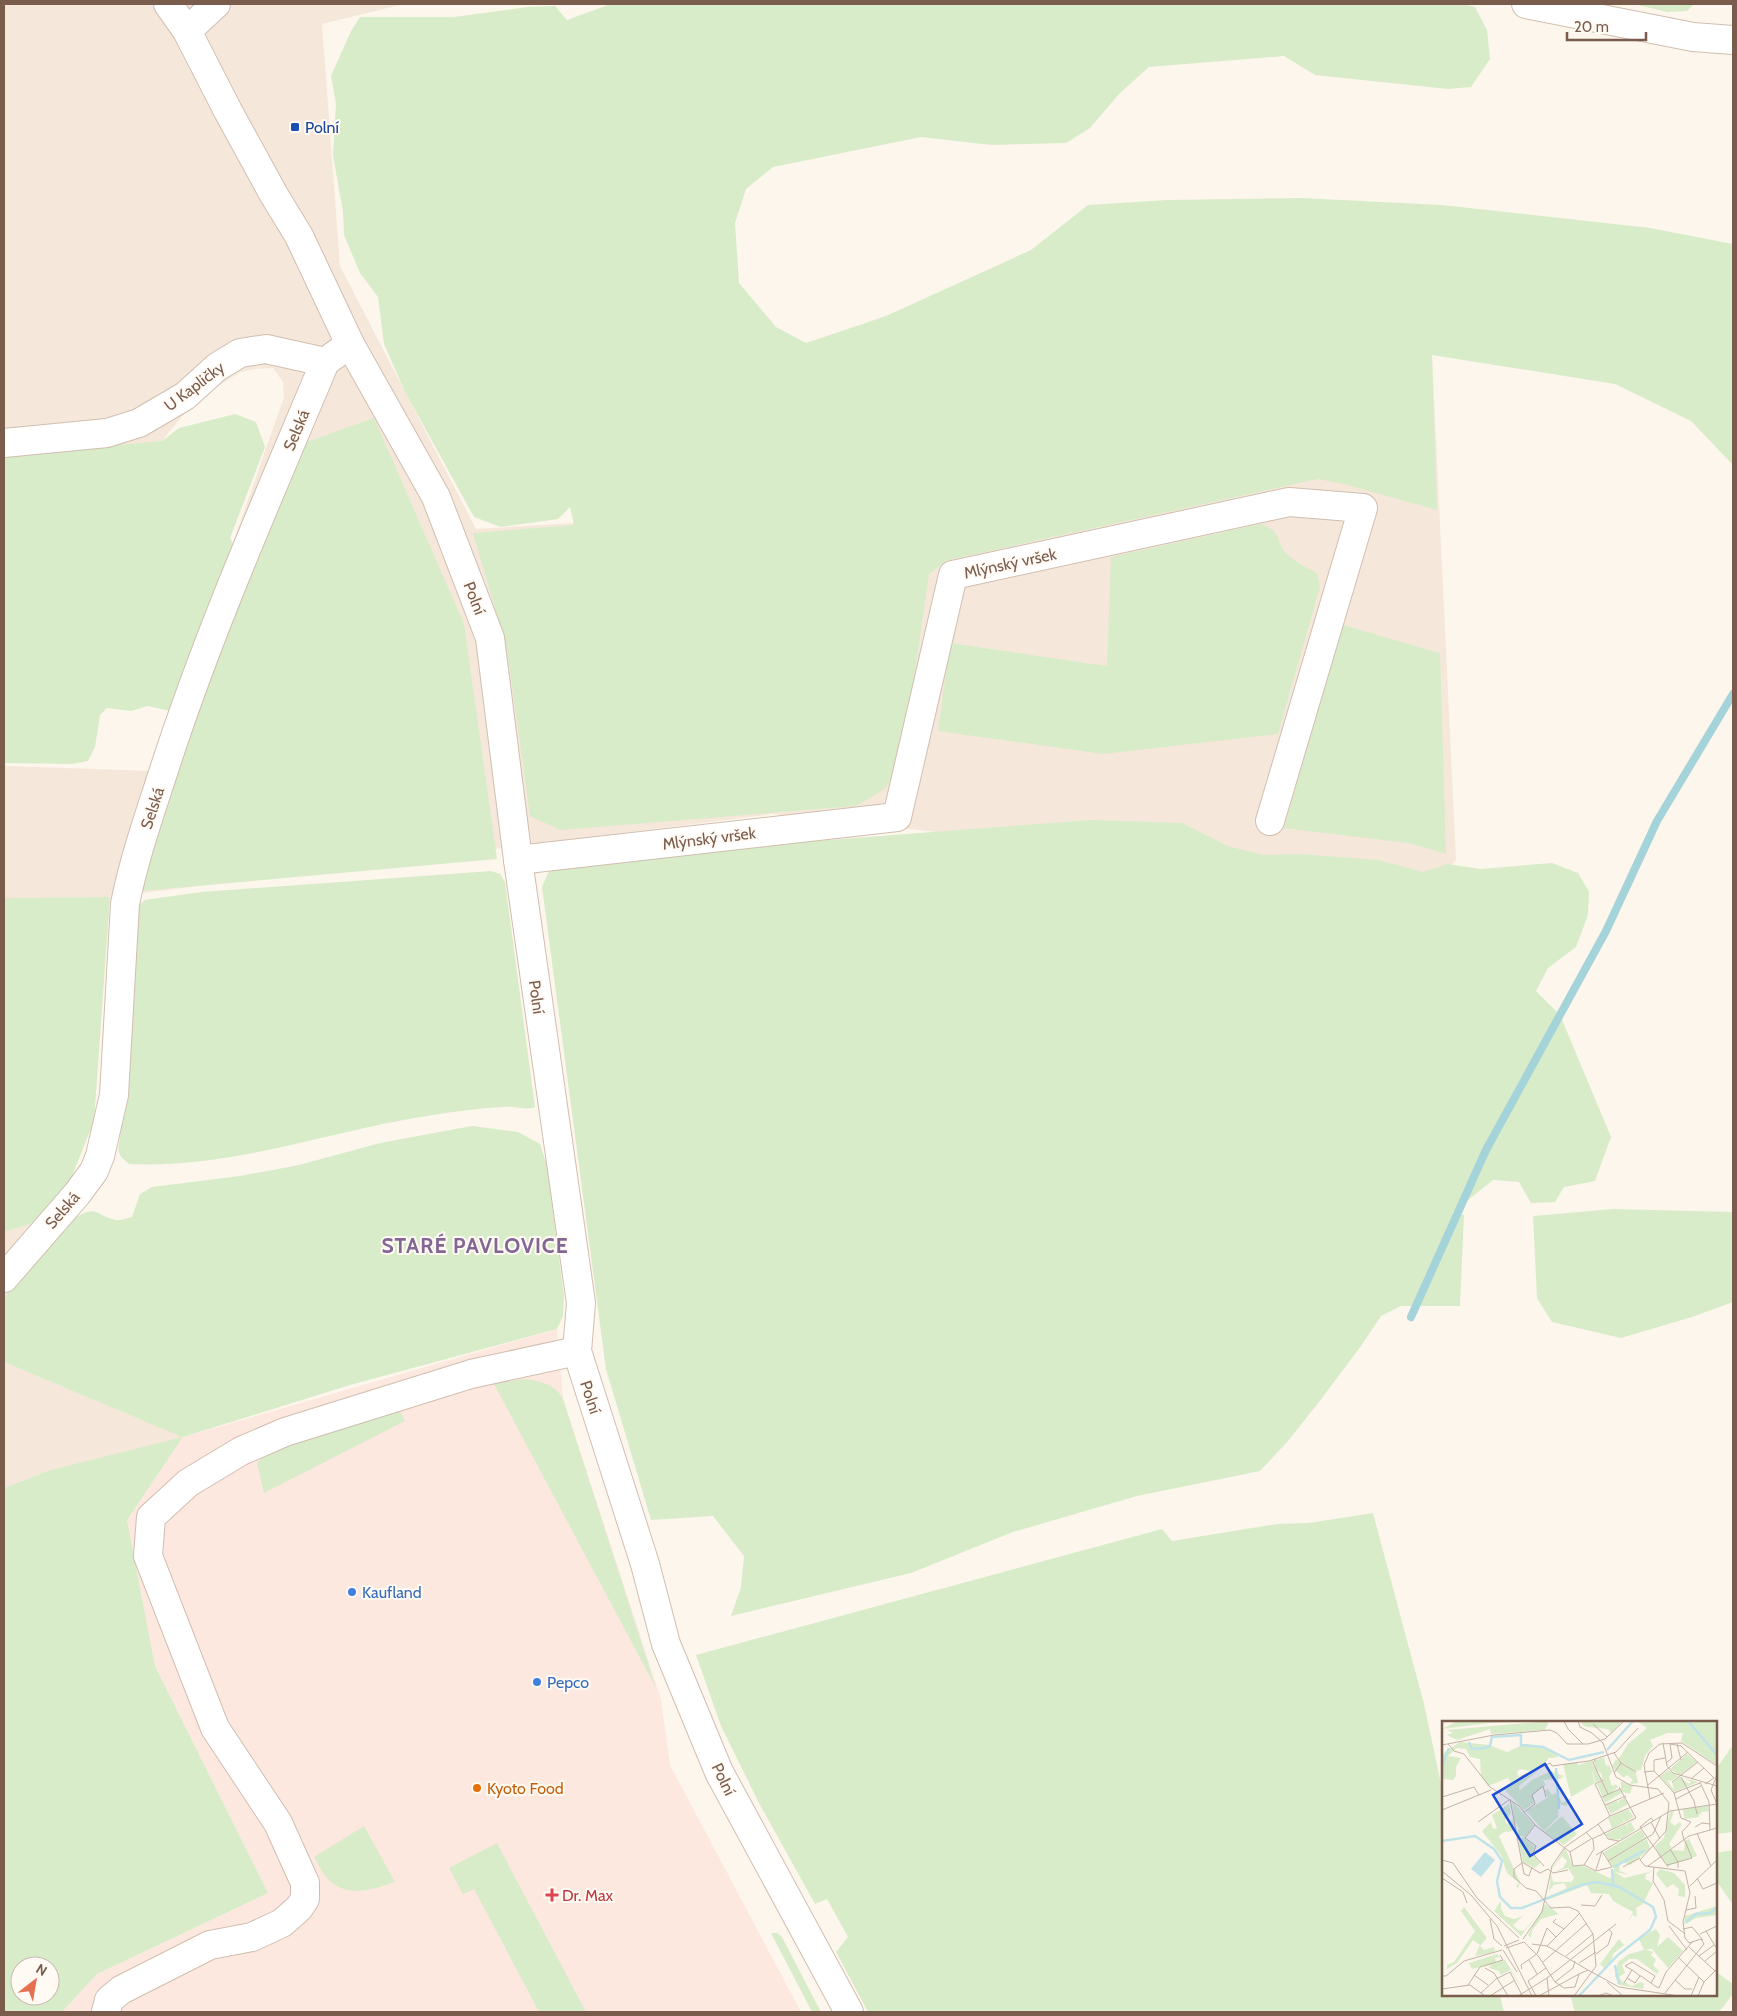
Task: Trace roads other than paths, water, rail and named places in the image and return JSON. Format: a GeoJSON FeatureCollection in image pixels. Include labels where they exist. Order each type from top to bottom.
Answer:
{"type":"FeatureCollection","features":[{"type":"Feature","properties":{"kind":"street","name":"Polní"},"geometry":{"type":"LineString","coordinates":[[168,4],[187,31],[232,119],[299,236],[350,344],[436,497],[490,638],[518,860],[581,1303],[577,1351],[645,1564],[666,1644],[719,1772],[850,2012]]}},
{"type":"Feature","properties":{"kind":"street"},"geometry":{"type":"LineString","coordinates":[[187,31],[216,4]]}},
{"type":"Feature","properties":{"kind":"street"},"geometry":{"type":"LineString","coordinates":[[1526,4],[1693,37],[1733,40]]}},
{"type":"Feature","properties":{"kind":"street"},"geometry":{"type":"LineString","coordinates":[[325,362],[350,344]]}},
{"type":"Feature","properties":{"kind":"street","name":"U Kapličky"},"geometry":{"type":"LineString","coordinates":[[4,443],[107,433],[139,423],[185,396],[217,367],[240,353],[266,349],[325,362]]}},
{"type":"Feature","properties":{"kind":"street","name":"Selská"},"geometry":{"type":"LineString","coordinates":[[4,1278],[77,1194],[94,1171],[100,1156],[114,1095],[125,904],[131,874],[182,714],[230,587],[325,362]]}},
{"type":"Feature","properties":{"kind":"street","name":"Mlýnský vršek"},"geometry":{"type":"LineString","coordinates":[[518,860],[897,817],[953,575],[1289,502],[1363,508],[1270,821]]}},
{"type":"Feature","properties":{"kind":"street"},"geometry":{"type":"LineString","coordinates":[[106,2012],[109,2000],[121,1990],[210,1945],[252,1937],[274,1927],[299,1908],[306,1899],[305,1883],[278,1823],[215,1728],[148,1556],[151,1517],[188,1484],[241,1451],[285,1432],[471,1374],[577,1351]]}},
{"type":"Feature","properties":{"kind":"waterway"},"geometry":{"type":"LineString","coordinates":[[1411,1317],[1486,1150],[1606,931],[1657,821],[1733,694]]}},
{"type":"Feature","properties":{"kind":"place","name":"Polní"},"geometry":{"type":"Point","coordinates":[295,127]}},
{"type":"Feature","properties":{"kind":"place","name":"Kaufland"},"geometry":{"type":"Point","coordinates":[352,1592]}},
{"type":"Feature","properties":{"kind":"place","name":"Pepco"},"geometry":{"type":"Point","coordinates":[537,1682]}},
{"type":"Feature","properties":{"kind":"place","name":"Kyoto Food"},"geometry":{"type":"Point","coordinates":[477,1788]}},
{"type":"Feature","properties":{"kind":"place","name":"Dr. Max"},"geometry":{"type":"Point","coordinates":[552,1895]}},
{"type":"Feature","properties":{"kind":"district","name":"STARÉ PAVLOVICE"},"geometry":{"type":"Point","coordinates":[475,1246]}}]}
